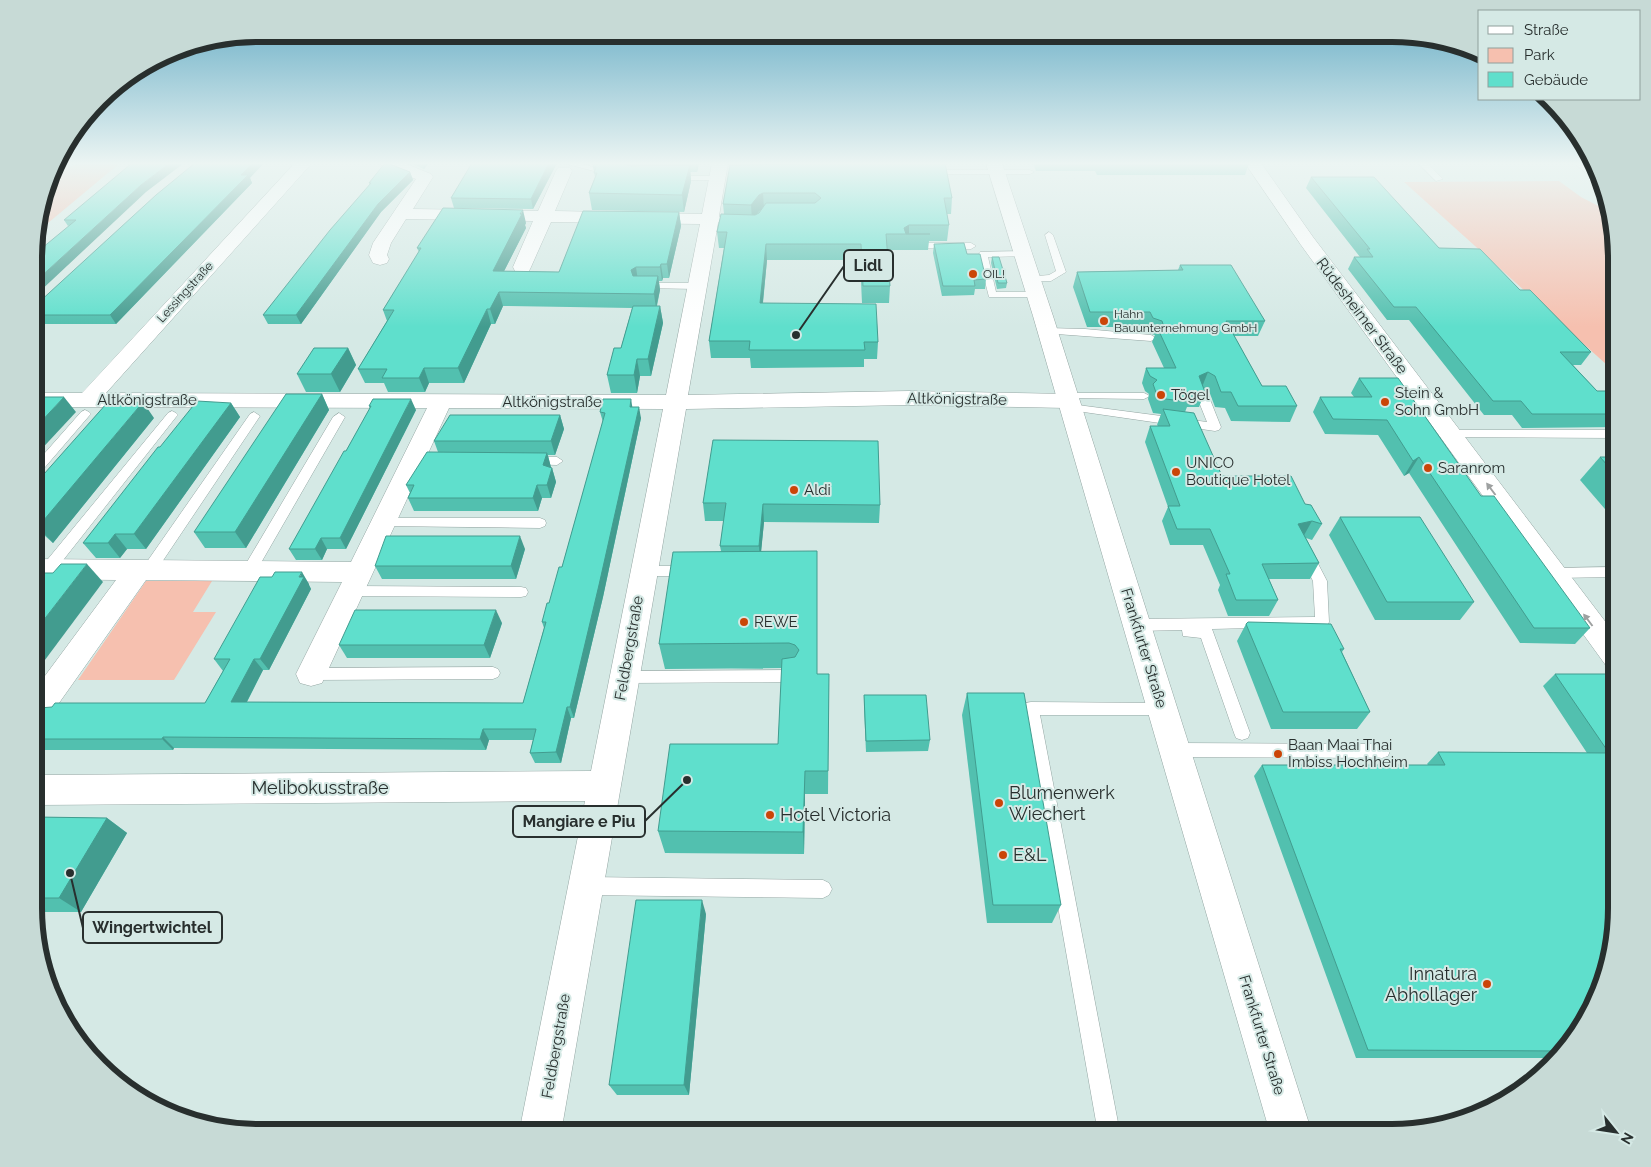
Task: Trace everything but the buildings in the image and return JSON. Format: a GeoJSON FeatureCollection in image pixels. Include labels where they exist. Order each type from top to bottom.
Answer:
{"type":"FeatureCollection","features":[{"type":"Feature","properties":{"kind":"street","name":"Lessingstraße"},"geometry":{"type":"LineString","coordinates":[[86,407],[255,217]]}},
{"type":"Feature","properties":{"kind":"street"},"geometry":{"type":"LineString","coordinates":[[380,260],[379,248],[398,217]]}},
{"type":"Feature","properties":{"kind":"street"},"geometry":{"type":"LineString","coordinates":[[522,266],[542,217]]}},
{"type":"Feature","properties":{"kind":"street"},"geometry":{"type":"LineString","coordinates":[[579,217],[714,223]]}},
{"type":"Feature","properties":{"kind":"street","name":"Feldbergstraße"},"geometry":{"type":"LineString","coordinates":[[542,1124],[675,402],[715,217]]}},
{"type":"Feature","properties":{"kind":"street","name":"Frankfurter Straße"},"geometry":{"type":"LineString","coordinates":[[1012,217],[1164,709],[1288,1124]]}},
{"type":"Feature","properties":{"kind":"street","name":"Rüdesheimer Straße"},"geometry":{"type":"LineString","coordinates":[[1290,217],[1608,647]]}},
{"type":"Feature","properties":{"kind":"street","name":"Altkönigstraße"},"geometry":{"type":"LineString","coordinates":[[42,401],[86,407],[909,398],[1068,401]]}},
{"type":"Feature","properties":{"kind":"street"},"geometry":{"type":"LineString","coordinates":[[311,674],[384,522],[420,460],[441,402]]}},
{"type":"Feature","properties":{"kind":"street"},"geometry":{"type":"LineString","coordinates":[[42,569],[249,571],[355,581]]}},
{"type":"Feature","properties":{"kind":"street"},"geometry":{"type":"LineString","coordinates":[[42,703],[144,570]]}},
{"type":"Feature","properties":{"kind":"street","name":"Melibokusstraße"},"geometry":{"type":"LineString","coordinates":[[42,790],[604,786]]}},
{"type":"Feature","properties":{"kind":"lane"},"geometry":{"type":"LineString","coordinates":[[1024,254],[983,254],[992,295],[1034,287],[1061,272],[1049,235]]}},
{"type":"Feature","properties":{"kind":"lane"},"geometry":{"type":"LineString","coordinates":[[908,246],[971,246]]}},
{"type":"Feature","properties":{"kind":"lane"},"geometry":{"type":"LineString","coordinates":[[638,286],[699,286]]}},
{"type":"Feature","properties":{"kind":"lane"},"geometry":{"type":"LineString","coordinates":[[1047,332],[1085,332],[1151,338]]}},
{"type":"Feature","properties":{"kind":"lane"},"geometry":{"type":"LineString","coordinates":[[1068,401],[1215,427],[1201,392]]}},
{"type":"Feature","properties":{"kind":"lane"},"geometry":{"type":"LineString","coordinates":[[1068,401],[1144,396]]}},
{"type":"Feature","properties":{"kind":"lane"},"geometry":{"type":"LineString","coordinates":[[42,462],[86,407]]}},
{"type":"Feature","properties":{"kind":"lane"},"geometry":{"type":"LineString","coordinates":[[42,569],[172,415]]}},
{"type":"Feature","properties":{"kind":"lane"},"geometry":{"type":"LineString","coordinates":[[144,570],[254,416]]}},
{"type":"Feature","properties":{"kind":"lane"},"geometry":{"type":"LineString","coordinates":[[249,571],[339,416]]}},
{"type":"Feature","properties":{"kind":"lane"},"geometry":{"type":"LineString","coordinates":[[1450,434],[1608,434]]}},
{"type":"Feature","properties":{"kind":"lane"},"geometry":{"type":"LineString","coordinates":[[519,461],[556,461]]}},
{"type":"Feature","properties":{"kind":"lane"},"geometry":{"type":"LineString","coordinates":[[384,522],[540,523]]}},
{"type":"Feature","properties":{"kind":"lane"},"geometry":{"type":"LineString","coordinates":[[1138,629],[1322,622],[1320,581],[1302,544]]}},
{"type":"Feature","properties":{"kind":"lane"},"geometry":{"type":"LineString","coordinates":[[644,571],[699,571]]}},
{"type":"Feature","properties":{"kind":"lane"},"geometry":{"type":"LineString","coordinates":[[1553,573],[1608,572]]}},
{"type":"Feature","properties":{"kind":"lane"},"geometry":{"type":"LineString","coordinates":[[355,581],[520,592]]}},
{"type":"Feature","properties":{"kind":"lane"},"geometry":{"type":"LineString","coordinates":[[1138,629],[1206,632],[1325,632]]}},
{"type":"Feature","properties":{"kind":"lane"},"geometry":{"type":"LineString","coordinates":[[1206,632],[1242,733]]}},
{"type":"Feature","properties":{"kind":"lane"},"geometry":{"type":"LineString","coordinates":[[311,674],[493,674]]}},
{"type":"Feature","properties":{"kind":"lane"},"geometry":{"type":"LineString","coordinates":[[624,677],[790,676]]}},
{"type":"Feature","properties":{"kind":"lane"},"geometry":{"type":"LineString","coordinates":[[1107,1124],[1031,708],[1164,709]]}},
{"type":"Feature","properties":{"kind":"lane"},"geometry":{"type":"LineString","coordinates":[[1176,750],[1382,751]]}},
{"type":"Feature","properties":{"kind":"lane"},"geometry":{"type":"LineString","coordinates":[[586,886],[823,889]]}},
{"type":"Feature","properties":{"kind":"green space"},"geometry":{"type":"Polygon","coordinates":[[[47,217],[55,217],[45,225],[47,217]]]}},
{"type":"Feature","properties":{"kind":"green space"},"geometry":{"type":"Polygon","coordinates":[[[1443,217],[1604,217],[1608,245],[1608,366],[1443,217]]]}},
{"type":"Feature","properties":{"kind":"green space"},"geometry":{"type":"Polygon","coordinates":[[[146,581],[212,581],[193,612],[216,612],[174,680],[78,680],[146,581]]]}},
{"type":"Feature","properties":{"kind":"place","name":"OIL!"},"geometry":{"type":"Point","coordinates":[973,274]}},
{"type":"Feature","properties":{"kind":"place","name":"Hahn Bauunternehmung GmbH"},"geometry":{"type":"Point","coordinates":[1104,321]}},
{"type":"Feature","properties":{"kind":"place","name":"Lidl"},"geometry":{"type":"Point","coordinates":[796,335]}},
{"type":"Feature","properties":{"kind":"place","name":"Tögel"},"geometry":{"type":"Point","coordinates":[1161,395]}},
{"type":"Feature","properties":{"kind":"place","name":"Stein & Sohn GmbH"},"geometry":{"type":"Point","coordinates":[1385,402]}},
{"type":"Feature","properties":{"kind":"place","name":"Saranrom"},"geometry":{"type":"Point","coordinates":[1428,468]}},
{"type":"Feature","properties":{"kind":"place","name":"UNICO Boutique Hotel"},"geometry":{"type":"Point","coordinates":[1176,472]}},
{"type":"Feature","properties":{"kind":"place","name":"Aldi"},"geometry":{"type":"Point","coordinates":[794,490]}},
{"type":"Feature","properties":{"kind":"place","name":"REWE"},"geometry":{"type":"Point","coordinates":[744,622]}},
{"type":"Feature","properties":{"kind":"place","name":"Baan Maai Thai Imbiss Hochheim"},"geometry":{"type":"Point","coordinates":[1278,754]}},
{"type":"Feature","properties":{"kind":"place","name":"Mangiare e Piu"},"geometry":{"type":"Point","coordinates":[687,780]}},
{"type":"Feature","properties":{"kind":"place","name":"Blumenwerk Wiechert"},"geometry":{"type":"Point","coordinates":[999,803]}},
{"type":"Feature","properties":{"kind":"place","name":"Hotel Victoria"},"geometry":{"type":"Point","coordinates":[770,815]}},
{"type":"Feature","properties":{"kind":"place","name":"E&L"},"geometry":{"type":"Point","coordinates":[1003,855]}},
{"type":"Feature","properties":{"kind":"place","name":"Wingertwichtel"},"geometry":{"type":"Point","coordinates":[70,873]}},
{"type":"Feature","properties":{"kind":"place","name":"Innatura Abhollager"},"geometry":{"type":"Point","coordinates":[1487,984]}}]}
